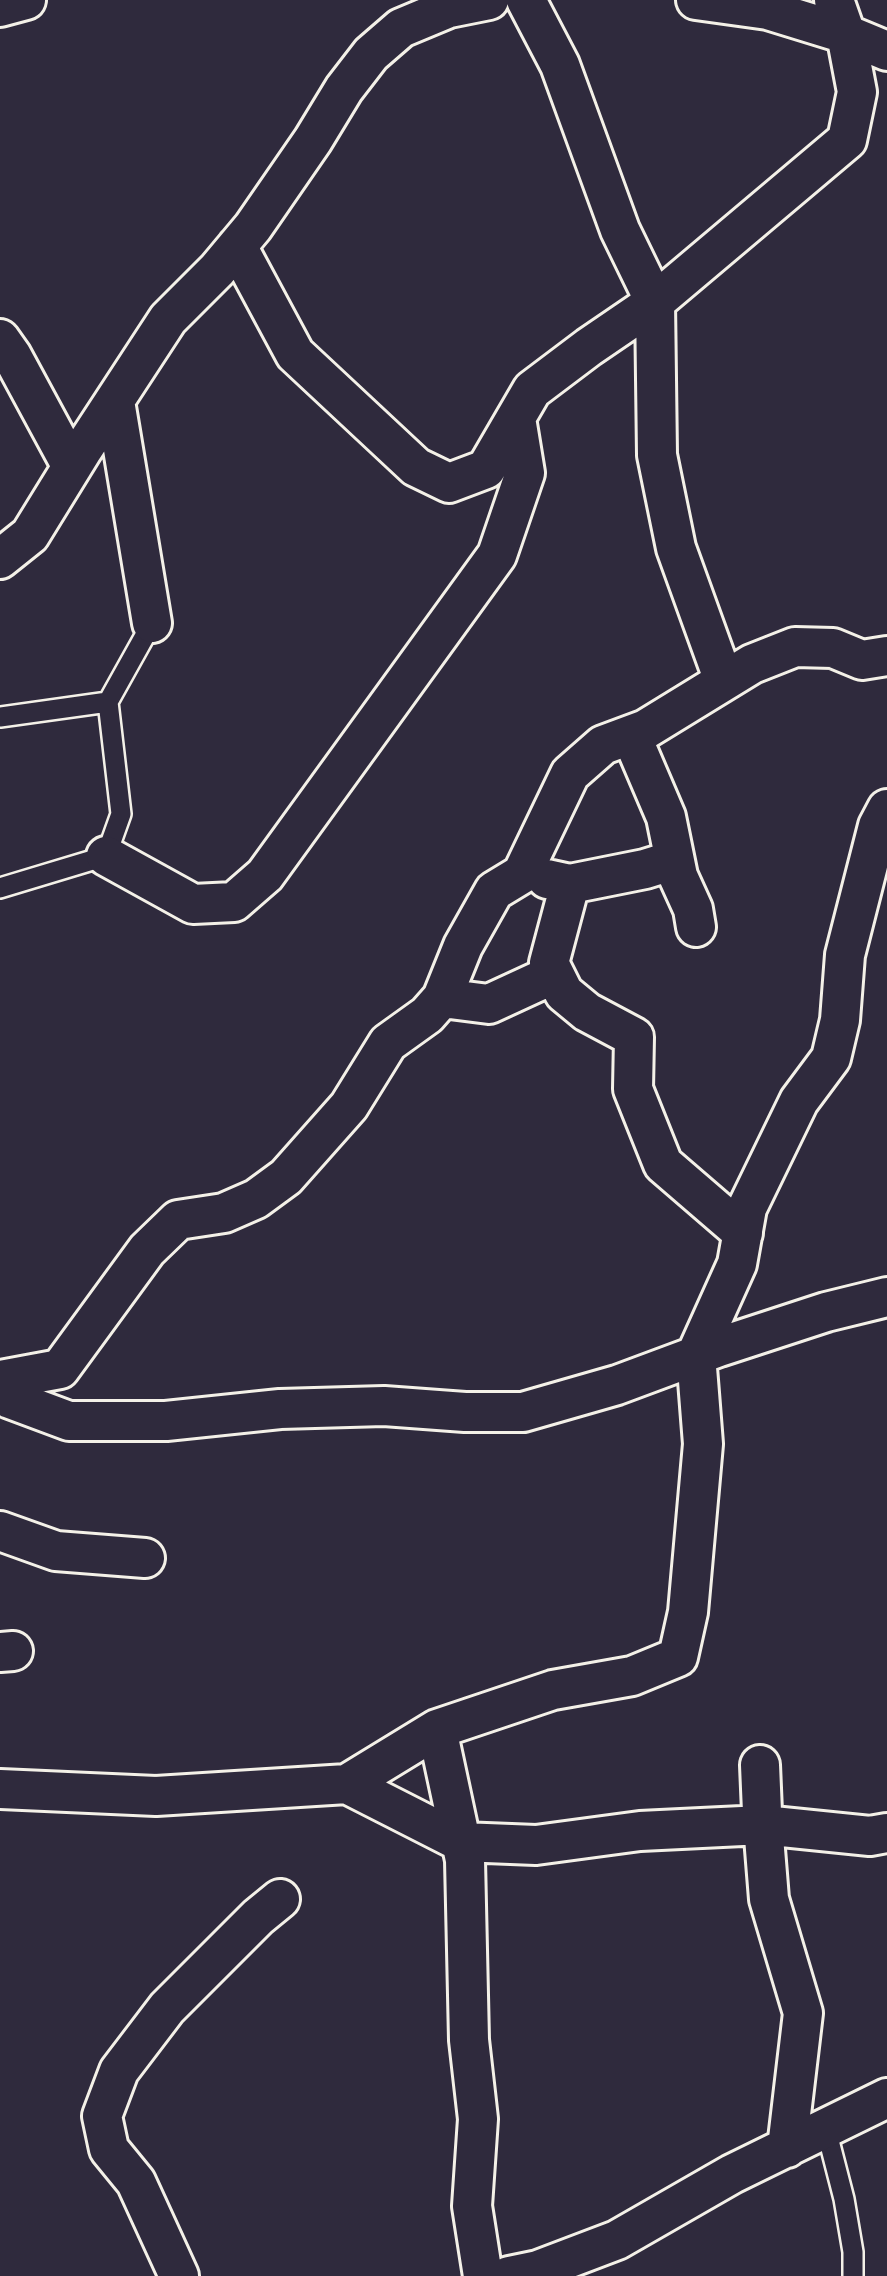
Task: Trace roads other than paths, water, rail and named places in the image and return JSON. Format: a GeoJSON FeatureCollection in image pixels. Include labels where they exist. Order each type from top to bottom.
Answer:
{"type":"FeatureCollection","features":[{"type":"Feature","properties":{"kind":"street"},"geometry":{"type":"LineString","coordinates":[[0,7],[26,0]]}},
{"type":"Feature","properties":{"kind":"street"},"geometry":{"type":"LineString","coordinates":[[0,559],[30,535],[168,319],[237,246],[273,199],[344,89],[371,54],[401,27],[449,8],[489,0]]}},
{"type":"Feature","properties":{"kind":"street"},"geometry":{"type":"LineString","coordinates":[[526,0],[560,65],[620,230],[655,302],[657,455],[676,548],[724,681]]}},
{"type":"Feature","properties":{"kind":"street"},"geometry":{"type":"LineString","coordinates":[[696,0],[840,17],[887,51]]}},
{"type":"Feature","properties":{"kind":"street"},"geometry":{"type":"LineString","coordinates":[[237,246],[295,354],[416,467],[449,483],[486,469],[532,390],[655,302],[847,140],[857,92],[840,17]]}},
{"type":"Feature","properties":{"kind":"street"},"geometry":{"type":"LineString","coordinates":[[0,339],[12,356],[72,467]]}},
{"type":"Feature","properties":{"kind":"street"},"geometry":{"type":"LineString","coordinates":[[116,401],[152,623]]}},
{"type":"Feature","properties":{"kind":"street"},"geometry":{"type":"LineString","coordinates":[[106,856],[193,904],[234,902],[265,875],[497,555],[525,473],[516,418]]}},
{"type":"Feature","properties":{"kind":"street"},"geometry":{"type":"LineString","coordinates":[[2,1399],[60,1369],[147,1251],[178,1220],[224,1213],[256,1199],[286,1177],[349,1106],[388,1042],[426,1015],[442,998],[463,946],[494,891],[522,874],[570,774],[603,745],[646,729],[752,664],[795,646],[833,648],[862,660],[887,656]]}},
{"type":"Feature","properties":{"kind":"street"},"geometry":{"type":"LineString","coordinates":[[631,735],[666,817],[678,876],[693,909],[696,927]]}},
{"type":"Feature","properties":{"kind":"street"},"geometry":{"type":"LineString","coordinates":[[0,1789],[156,1796],[347,1784],[437,1729],[553,1690],[632,1676],[678,1657],[688,1612],[704,1444],[696,1355],[737,1264],[747,1208],[793,1113],[831,1058],[840,1020],[845,955],[878,826],[887,809]]}},
{"type":"Feature","properties":{"kind":"street"},"geometry":{"type":"LineString","coordinates":[[522,874],[570,884],[645,869],[674,860]]}},
{"type":"Feature","properties":{"kind":"street"},"geometry":{"type":"LineString","coordinates":[[570,884],[549,964],[564,993],[587,1012],[634,1037],[633,1089],[663,1164],[743,1233]]}},
{"type":"Feature","properties":{"kind":"street"},"geometry":{"type":"LineString","coordinates":[[442,998],[489,1004],[554,974]]}},
{"type":"Feature","properties":{"kind":"street"},"geometry":{"type":"LineString","coordinates":[[2,1399],[69,1421],[166,1421],[279,1409],[384,1406],[465,1412],[523,1412],[617,1385],[696,1355],[826,1312],[887,1297]]}},
{"type":"Feature","properties":{"kind":"street"},"geometry":{"type":"LineString","coordinates":[[0,1531],[56,1551],[145,1558]]}},
{"type":"Feature","properties":{"kind":"street"},"geometry":{"type":"LineString","coordinates":[[437,1729],[465,1860],[468,2040],[478,2119],[472,2206],[483,2276]]}},
{"type":"Feature","properties":{"kind":"street"},"geometry":{"type":"LineString","coordinates":[[760,1765],[769,1899],[803,2013],[788,2148]]}},
{"type":"Feature","properties":{"kind":"street"},"geometry":{"type":"LineString","coordinates":[[347,1784],[461,1842],[536,1845],[640,1831],[763,1825],[870,1836],[887,1833]]}},
{"type":"Feature","properties":{"kind":"street"},"geometry":{"type":"LineString","coordinates":[[179,2276],[136,2182],[109,2149],[102,2116],[119,2071],[167,2008],[258,1917],[280,1899]]}},
{"type":"Feature","properties":{"kind":"street"},"geometry":{"type":"LineString","coordinates":[[509,2276],[538,2270],[617,2240],[732,2174],[887,2098]]}},
{"type":"Feature","properties":{"kind":"lane"},"geometry":{"type":"LineString","coordinates":[[0,888],[106,856],[121,814],[108,702],[152,623]]}},
{"type":"Feature","properties":{"kind":"lane"},"geometry":{"type":"LineString","coordinates":[[0,717],[108,702]]}},
{"type":"Feature","properties":{"kind":"lane"},"geometry":{"type":"LineString","coordinates":[[825,2129],[844,2199],[853,2252],[853,2276]]}}]}
